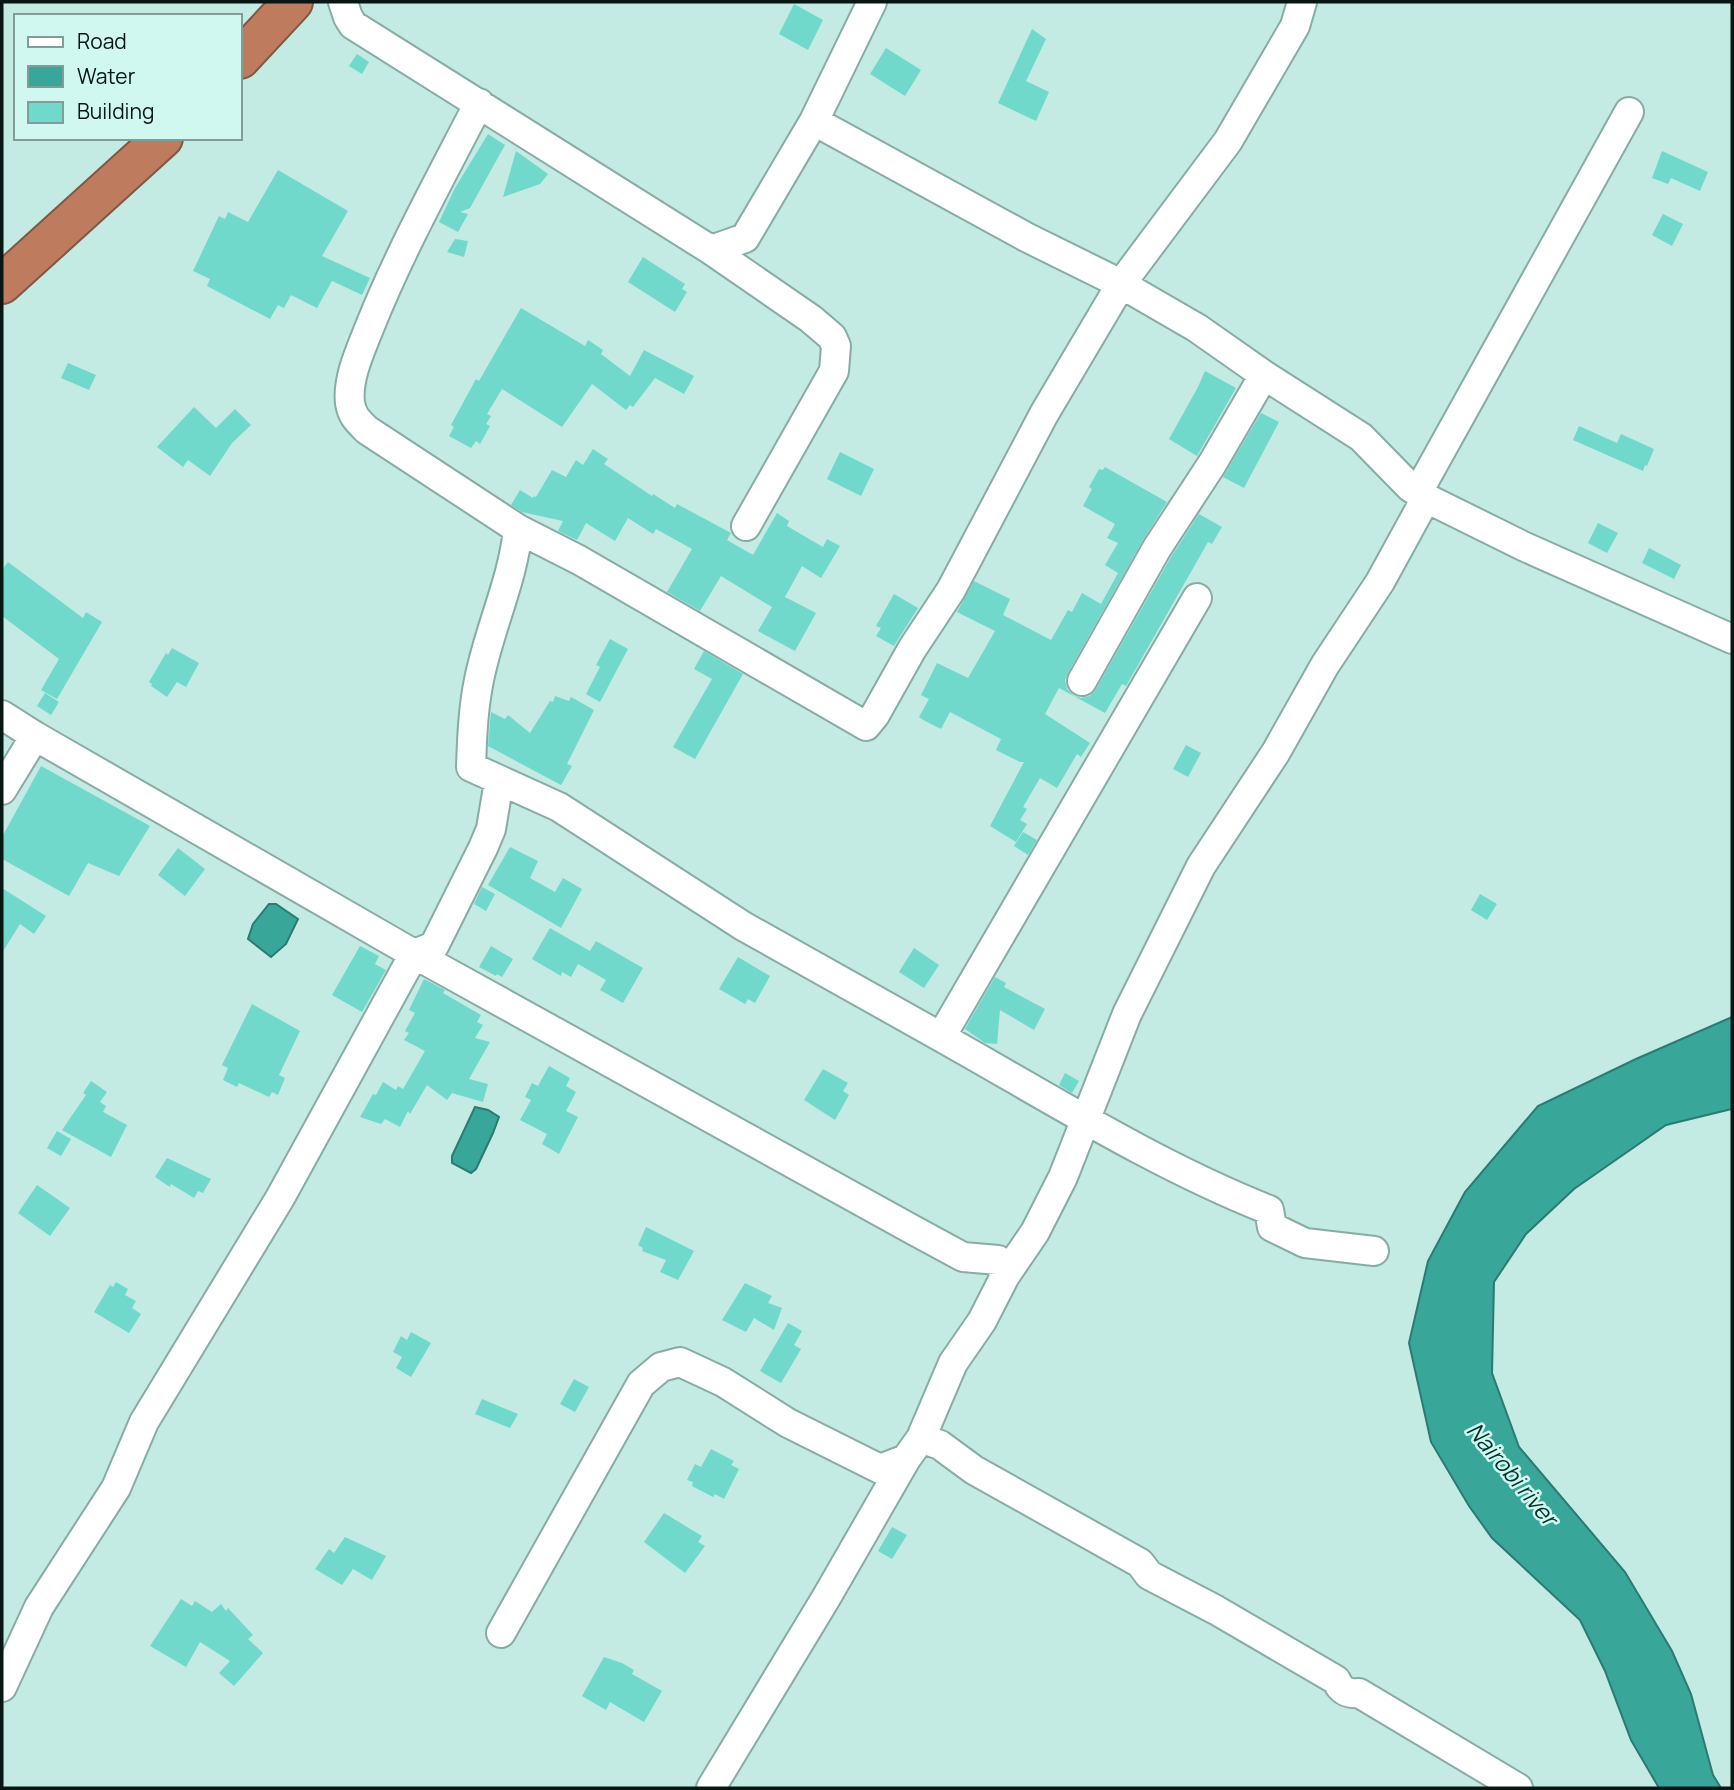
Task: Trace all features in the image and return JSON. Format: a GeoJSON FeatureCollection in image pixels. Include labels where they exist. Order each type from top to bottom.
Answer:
{"type":"FeatureCollection","features":[{"type":"Feature","properties":{"kind":"highway"},"geometry":{"type":"LineString","coordinates":[[242,57],[293,2]]}},
{"type":"Feature","properties":{"kind":"highway"},"geometry":{"type":"LineString","coordinates":[[2,284],[161,140]]}},
{"type":"Feature","properties":{"kind":"street"},"geometry":{"type":"LineString","coordinates":[[343,2],[353,25],[711,250],[832,337],[836,345],[834,372],[746,526]]}},
{"type":"Feature","properties":{"kind":"street"},"geometry":{"type":"LineString","coordinates":[[711,250],[746,238],[814,121],[872,2]]}},
{"type":"Feature","properties":{"kind":"street"},"geometry":{"type":"LineString","coordinates":[[479,103],[392,271],[359,355],[351,384],[350,403],[354,419],[518,528],[579,560],[866,726],[951,590],[1044,414],[1121,284],[1228,141],[1295,26],[1302,2]]}},
{"type":"Feature","properties":{"kind":"street"},"geometry":{"type":"LineString","coordinates":[[711,1788],[914,1449],[953,1363],[982,1321],[1005,1276],[1035,1232],[1063,1177],[1127,1014],[1201,866],[1276,752],[1325,665],[1380,582],[1422,495],[1629,112]]}},
{"type":"Feature","properties":{"kind":"street"},"geometry":{"type":"LineString","coordinates":[[814,121],[1026,237],[1121,284],[1196,328],[1361,437],[1422,495],[1523,546],[1732,639]]}},
{"type":"Feature","properties":{"kind":"street"},"geometry":{"type":"LineString","coordinates":[[1082,681],[1157,548],[1212,464],[1264,375]]}},
{"type":"Feature","properties":{"kind":"street"},"geometry":{"type":"LineString","coordinates":[[518,528],[516,553],[478,681],[471,767],[559,807],[743,926],[1085,1118],[1176,1168],[1269,1210],[1272,1227],[1305,1243],[1374,1251]]}},
{"type":"Feature","properties":{"kind":"street"},"geometry":{"type":"LineString","coordinates":[[941,1037],[1197,598]]}},
{"type":"Feature","properties":{"kind":"street"},"geometry":{"type":"LineString","coordinates":[[2,715],[414,954],[963,1257],[998,1260],[1005,1276]]}},
{"type":"Feature","properties":{"kind":"street"},"geometry":{"type":"LineString","coordinates":[[2,790],[35,736]]}},
{"type":"Feature","properties":{"kind":"street"},"geometry":{"type":"LineString","coordinates":[[2,1687],[39,1607],[116,1488],[144,1422],[280,1198],[414,954],[434,946],[491,829],[499,781]]}},
{"type":"Feature","properties":{"kind":"street"},"geometry":{"type":"LineString","coordinates":[[502,1633],[642,1384],[661,1367],[680,1362],[697,1369],[788,1423],[880,1469],[914,1449],[940,1445],[974,1470],[1140,1563],[1149,1575],[1216,1610],[1336,1680],[1339,1688],[1348,1693],[1359,1693],[1518,1788]]}},
{"type":"Feature","properties":{"kind":"water"},"geometry":{"type":"Polygon","coordinates":[[[269,904],[276,904],[298,919],[286,944],[271,957],[248,939],[253,924],[269,904]]]}},
{"type":"Feature","properties":{"kind":"water","name":"Nairobi river"},"geometry":{"type":"Polygon","coordinates":[[[1732,1017],[1732,1109],[1666,1125],[1574,1189],[1526,1234],[1494,1282],[1492,1373],[1519,1447],[1625,1572],[1672,1651],[1691,1694],[1713,1775],[1721,1788],[1659,1788],[1631,1740],[1605,1671],[1580,1620],[1492,1538],[1469,1506],[1431,1442],[1409,1343],[1428,1261],[1465,1192],[1538,1106],[1732,1017]]]}},
{"type":"Feature","properties":{"kind":"water"},"geometry":{"type":"Polygon","coordinates":[[[475,1107],[488,1110],[499,1117],[476,1169],[471,1173],[452,1163],[452,1156],[475,1107]]]}},
{"type":"Feature","properties":{"kind":"building"},"geometry":{"type":"Polygon","coordinates":[[[794,4],[823,20],[808,50],[779,34],[794,4]]]}},
{"type":"Feature","properties":{"kind":"building"},"geometry":{"type":"Polygon","coordinates":[[[1032,29],[1046,39],[1026,81],[1049,92],[1036,121],[998,103],[1032,29]]]}},
{"type":"Feature","properties":{"kind":"building"},"geometry":{"type":"Polygon","coordinates":[[[886,48],[921,70],[905,96],[870,74],[886,48]]]}},
{"type":"Feature","properties":{"kind":"building"},"geometry":{"type":"Polygon","coordinates":[[[357,54],[369,62],[362,74],[349,66],[357,54]]]}},
{"type":"Feature","properties":{"kind":"building"},"geometry":{"type":"Polygon","coordinates":[[[488,134],[505,145],[470,208],[460,212],[468,214],[458,232],[439,222],[455,188],[488,134]]]}},
{"type":"Feature","properties":{"kind":"building"},"geometry":{"type":"Polygon","coordinates":[[[516,151],[548,174],[540,184],[503,197],[516,151]]]}},
{"type":"Feature","properties":{"kind":"building"},"geometry":{"type":"Polygon","coordinates":[[[1662,151],[1708,172],[1700,191],[1671,178],[1668,184],[1652,178],[1662,151]]]}},
{"type":"Feature","properties":{"kind":"building"},"geometry":{"type":"Polygon","coordinates":[[[278,170],[348,211],[322,256],[370,278],[362,295],[332,281],[317,308],[291,295],[284,308],[278,305],[270,319],[207,286],[210,279],[193,271],[219,216],[225,219],[228,212],[248,222],[278,170]]]}},
{"type":"Feature","properties":{"kind":"building"},"geometry":{"type":"Polygon","coordinates":[[[1663,214],[1683,224],[1672,246],[1652,235],[1663,214]]]}},
{"type":"Feature","properties":{"kind":"building"},"geometry":{"type":"Polygon","coordinates":[[[455,239],[468,241],[464,257],[447,252],[455,239]]]}},
{"type":"Feature","properties":{"kind":"building"},"geometry":{"type":"Polygon","coordinates":[[[643,257],[685,284],[682,289],[687,292],[675,312],[628,282],[643,257]]]}},
{"type":"Feature","properties":{"kind":"building"},"geometry":{"type":"Polygon","coordinates":[[[521,308],[585,346],[588,340],[603,350],[601,354],[630,376],[644,350],[694,376],[684,394],[655,378],[633,407],[630,405],[626,410],[592,384],[562,427],[502,389],[487,414],[491,416],[486,424],[490,426],[480,444],[476,441],[471,448],[449,436],[454,427],[451,425],[476,379],[479,381],[521,308]]]}},
{"type":"Feature","properties":{"kind":"building"},"geometry":{"type":"Polygon","coordinates":[[[68,363],[96,375],[89,390],[61,378],[68,363]]]}},
{"type":"Feature","properties":{"kind":"building"},"geometry":{"type":"Polygon","coordinates":[[[1205,371],[1236,388],[1197,456],[1169,439],[1205,371]]]}},
{"type":"Feature","properties":{"kind":"building"},"geometry":{"type":"Polygon","coordinates":[[[194,407],[216,428],[235,409],[251,425],[232,443],[210,476],[188,460],[183,467],[157,447],[194,407]]]}},
{"type":"Feature","properties":{"kind":"building"},"geometry":{"type":"Polygon","coordinates":[[[1261,413],[1279,422],[1244,488],[1223,477],[1261,413]]]}},
{"type":"Feature","properties":{"kind":"building"},"geometry":{"type":"Polygon","coordinates":[[[1579,426],[1617,443],[1621,434],[1654,449],[1647,466],[1645,465],[1643,471],[1573,440],[1579,426]]]}},
{"type":"Feature","properties":{"kind":"building"},"geometry":{"type":"Polygon","coordinates":[[[593,449],[608,459],[604,464],[652,496],[653,494],[675,508],[677,504],[731,533],[727,540],[753,555],[777,513],[789,521],[787,526],[823,547],[827,539],[840,546],[821,578],[802,566],[785,597],[816,613],[795,651],[758,631],[772,607],[721,576],[700,611],[667,592],[692,549],[656,529],[653,534],[628,518],[615,541],[586,523],[577,540],[558,531],[563,521],[522,512],[511,505],[520,490],[533,498],[536,497],[552,470],[566,477],[576,460],[583,465],[593,449]]]}},
{"type":"Feature","properties":{"kind":"building"},"geometry":{"type":"Polygon","coordinates":[[[840,452],[874,469],[861,496],[827,479],[840,452]]]}},
{"type":"Feature","properties":{"kind":"building"},"geometry":{"type":"Polygon","coordinates":[[[1105,467],[1167,502],[1068,673],[1065,680],[1067,689],[1074,696],[1090,696],[1096,689],[1171,557],[1199,514],[1222,527],[1212,544],[1208,542],[1126,686],[1122,684],[1105,713],[1059,688],[1045,714],[1090,743],[1081,757],[1077,754],[1057,788],[1040,778],[1023,807],[1027,809],[1020,820],[1027,824],[1016,842],[990,826],[1024,762],[996,750],[1001,739],[950,712],[941,729],[925,721],[919,717],[929,699],[921,695],[937,663],[968,678],[995,631],[957,612],[974,581],[1010,599],[1003,615],[1051,640],[1068,610],[1072,612],[1082,593],[1101,604],[1118,573],[1105,565],[1118,543],[1107,538],[1115,524],[1083,506],[1099,469],[1103,470],[1105,467]]]}},
{"type":"Feature","properties":{"kind":"building"},"geometry":{"type":"Polygon","coordinates":[[[1598,523],[1618,533],[1607,553],[1588,543],[1598,523]]]}},
{"type":"Feature","properties":{"kind":"building"},"geometry":{"type":"Polygon","coordinates":[[[1649,548],[1681,565],[1674,579],[1642,563],[1649,548]]]}},
{"type":"Feature","properties":{"kind":"building"},"geometry":{"type":"Polygon","coordinates":[[[8,562],[83,618],[86,612],[102,622],[57,699],[41,690],[59,659],[2,616],[2,570],[8,562]]]}},
{"type":"Feature","properties":{"kind":"building"},"geometry":{"type":"Polygon","coordinates":[[[894,594],[918,608],[894,646],[876,636],[881,628],[876,626],[894,594]]]}},
{"type":"Feature","properties":{"kind":"building"},"geometry":{"type":"Polygon","coordinates":[[[610,639],[628,649],[600,702],[586,694],[600,667],[596,665],[610,639]]]}},
{"type":"Feature","properties":{"kind":"building"},"geometry":{"type":"Polygon","coordinates":[[[172,648],[199,663],[186,687],[177,682],[167,697],[149,682],[166,653],[168,655],[172,648]]]}},
{"type":"Feature","properties":{"kind":"building"},"geometry":{"type":"Polygon","coordinates":[[[704,651],[743,674],[695,759],[673,747],[712,679],[694,669],[704,651]]]}},
{"type":"Feature","properties":{"kind":"building"},"geometry":{"type":"Polygon","coordinates":[[[45,693],[59,702],[51,715],[37,706],[45,693]]]}},
{"type":"Feature","properties":{"kind":"building"},"geometry":{"type":"Polygon","coordinates":[[[555,696],[569,701],[571,697],[594,710],[567,764],[572,766],[561,785],[488,746],[491,712],[505,719],[508,715],[530,733],[555,696]]]}},
{"type":"Feature","properties":{"kind":"building"},"geometry":{"type":"Polygon","coordinates":[[[1186,745],[1201,753],[1188,777],[1173,769],[1186,745]]]}},
{"type":"Feature","properties":{"kind":"building"},"geometry":{"type":"Polygon","coordinates":[[[41,766],[150,826],[119,876],[88,863],[69,896],[2,859],[2,837],[41,766]]]}},
{"type":"Feature","properties":{"kind":"building"},"geometry":{"type":"Polygon","coordinates":[[[1023,832],[1037,840],[1028,855],[1014,846],[1023,832]]]}},
{"type":"Feature","properties":{"kind":"building"},"geometry":{"type":"Polygon","coordinates":[[[510,847],[538,861],[530,878],[555,892],[563,878],[582,889],[561,928],[488,885],[510,847]]]}},
{"type":"Feature","properties":{"kind":"building"},"geometry":{"type":"Polygon","coordinates":[[[178,848],[205,869],[185,896],[158,875],[178,848]]]}},
{"type":"Feature","properties":{"kind":"building"},"geometry":{"type":"Polygon","coordinates":[[[482,887],[495,894],[486,911],[474,904],[482,887]]]}},
{"type":"Feature","properties":{"kind":"building"},"geometry":{"type":"Polygon","coordinates":[[[2,888],[46,916],[34,934],[20,924],[2,953],[2,888]]]}},
{"type":"Feature","properties":{"kind":"building"},"geometry":{"type":"Polygon","coordinates":[[[1480,894],[1497,904],[1487,920],[1471,910],[1480,894]]]}},
{"type":"Feature","properties":{"kind":"building"},"geometry":{"type":"Polygon","coordinates":[[[550,928],[590,951],[596,941],[643,968],[623,1003],[600,990],[606,980],[578,964],[571,977],[562,972],[561,976],[532,959],[550,928]]]}},
{"type":"Feature","properties":{"kind":"building"},"geometry":{"type":"Polygon","coordinates":[[[360,946],[379,956],[375,964],[386,970],[362,1012],[332,995],[360,946]]]}},
{"type":"Feature","properties":{"kind":"building"},"geometry":{"type":"Polygon","coordinates":[[[491,946],[513,959],[502,977],[479,967],[491,946]]]}},
{"type":"Feature","properties":{"kind":"building"},"geometry":{"type":"Polygon","coordinates":[[[914,948],[939,965],[924,988],[899,972],[914,948]]]}},
{"type":"Feature","properties":{"kind":"building"},"geometry":{"type":"Polygon","coordinates":[[[738,957],[770,976],[755,1003],[748,999],[745,1004],[719,989],[738,957]]]}},
{"type":"Feature","properties":{"kind":"building"},"geometry":{"type":"Polygon","coordinates":[[[995,977],[1006,983],[1004,987],[1045,1009],[1034,1030],[1000,1010],[997,1044],[985,1043],[965,1029],[995,977]]]}},
{"type":"Feature","properties":{"kind":"building"},"geometry":{"type":"Polygon","coordinates":[[[424,979],[481,1015],[477,1022],[483,1025],[475,1038],[490,1042],[469,1079],[488,1084],[483,1102],[452,1093],[447,1100],[427,1085],[400,1127],[385,1119],[381,1124],[360,1117],[383,1082],[396,1090],[398,1086],[403,1089],[425,1051],[404,1040],[409,1033],[405,1031],[415,1013],[409,1010],[424,979]]]}},
{"type":"Feature","properties":{"kind":"building"},"geometry":{"type":"Polygon","coordinates":[[[252,1004],[300,1031],[279,1075],[285,1078],[278,1095],[272,1092],[269,1097],[239,1083],[237,1087],[223,1080],[228,1068],[222,1065],[252,1004]]]}},
{"type":"Feature","properties":{"kind":"building"},"geometry":{"type":"Polygon","coordinates":[[[549,1066],[570,1078],[566,1086],[576,1092],[566,1111],[578,1117],[559,1154],[542,1144],[547,1134],[520,1120],[531,1100],[525,1097],[532,1083],[538,1086],[549,1066]]]}},
{"type":"Feature","properties":{"kind":"building"},"geometry":{"type":"Polygon","coordinates":[[[823,1069],[848,1083],[843,1091],[849,1095],[835,1120],[804,1100],[823,1069]]]}},
{"type":"Feature","properties":{"kind":"building"},"geometry":{"type":"Polygon","coordinates":[[[1065,1073],[1079,1081],[1072,1093],[1059,1085],[1065,1073]]]}},
{"type":"Feature","properties":{"kind":"building"},"geometry":{"type":"Polygon","coordinates":[[[91,1081],[107,1092],[100,1102],[106,1106],[103,1112],[127,1125],[111,1157],[62,1130],[86,1095],[83,1093],[91,1081]]]}},
{"type":"Feature","properties":{"kind":"building"},"geometry":{"type":"Polygon","coordinates":[[[57,1131],[71,1139],[61,1156],[47,1148],[57,1131]]]}},
{"type":"Feature","properties":{"kind":"building"},"geometry":{"type":"Polygon","coordinates":[[[167,1158],[211,1179],[203,1193],[198,1191],[194,1198],[155,1177],[167,1158]]]}},
{"type":"Feature","properties":{"kind":"building"},"geometry":{"type":"Polygon","coordinates":[[[37,1185],[70,1208],[50,1236],[18,1213],[37,1185]]]}},
{"type":"Feature","properties":{"kind":"building"},"geometry":{"type":"Polygon","coordinates":[[[646,1227],[694,1251],[678,1280],[660,1272],[666,1260],[642,1251],[643,1248],[638,1245],[646,1227]]]}},
{"type":"Feature","properties":{"kind":"building"},"geometry":{"type":"Polygon","coordinates":[[[116,1282],[128,1289],[125,1295],[136,1301],[132,1308],[141,1314],[129,1333],[94,1312],[110,1285],[113,1287],[116,1282]]]}},
{"type":"Feature","properties":{"kind":"building"},"geometry":{"type":"Polygon","coordinates":[[[745,1283],[772,1296],[768,1303],[782,1308],[774,1330],[754,1318],[746,1332],[722,1320],[745,1283]]]}},
{"type":"Feature","properties":{"kind":"building"},"geometry":{"type":"Polygon","coordinates":[[[788,1323],[802,1331],[794,1345],[801,1349],[781,1383],[760,1371],[788,1323]]]}},
{"type":"Feature","properties":{"kind":"building"},"geometry":{"type":"Polygon","coordinates":[[[411,1332],[431,1343],[411,1377],[396,1368],[402,1357],[393,1352],[401,1336],[407,1340],[411,1332]]]}},
{"type":"Feature","properties":{"kind":"building"},"geometry":{"type":"Polygon","coordinates":[[[574,1379],[589,1387],[575,1412],[560,1404],[574,1379]]]}},
{"type":"Feature","properties":{"kind":"building"},"geometry":{"type":"Polygon","coordinates":[[[482,1399],[518,1414],[510,1428],[475,1414],[482,1399]]]}},
{"type":"Feature","properties":{"kind":"building"},"geometry":{"type":"Polygon","coordinates":[[[711,1449],[734,1461],[731,1465],[739,1469],[724,1499],[715,1494],[713,1497],[692,1486],[693,1482],[687,1480],[695,1464],[701,1467],[711,1449]]]}},
{"type":"Feature","properties":{"kind":"building"},"geometry":{"type":"Polygon","coordinates":[[[664,1513],[702,1536],[698,1542],[705,1546],[685,1573],[644,1542],[664,1513]]]}},
{"type":"Feature","properties":{"kind":"building"},"geometry":{"type":"Polygon","coordinates":[[[892,1527],[907,1535],[892,1559],[878,1551],[892,1527]]]}},
{"type":"Feature","properties":{"kind":"building"},"geometry":{"type":"Polygon","coordinates":[[[345,1537],[386,1556],[372,1580],[353,1569],[342,1585],[315,1569],[329,1549],[334,1553],[345,1537]]]}},
{"type":"Feature","properties":{"kind":"building"},"geometry":{"type":"Polygon","coordinates":[[[181,1599],[192,1606],[195,1601],[212,1612],[221,1604],[253,1635],[248,1639],[263,1653],[234,1686],[219,1673],[230,1661],[200,1642],[186,1667],[150,1646],[181,1599]]]}},
{"type":"Feature","properties":{"kind":"building"},"geometry":{"type":"Polygon","coordinates":[[[604,1657],[634,1670],[632,1674],[662,1691],[644,1722],[610,1702],[606,1710],[582,1696],[604,1657]]]}}]}
